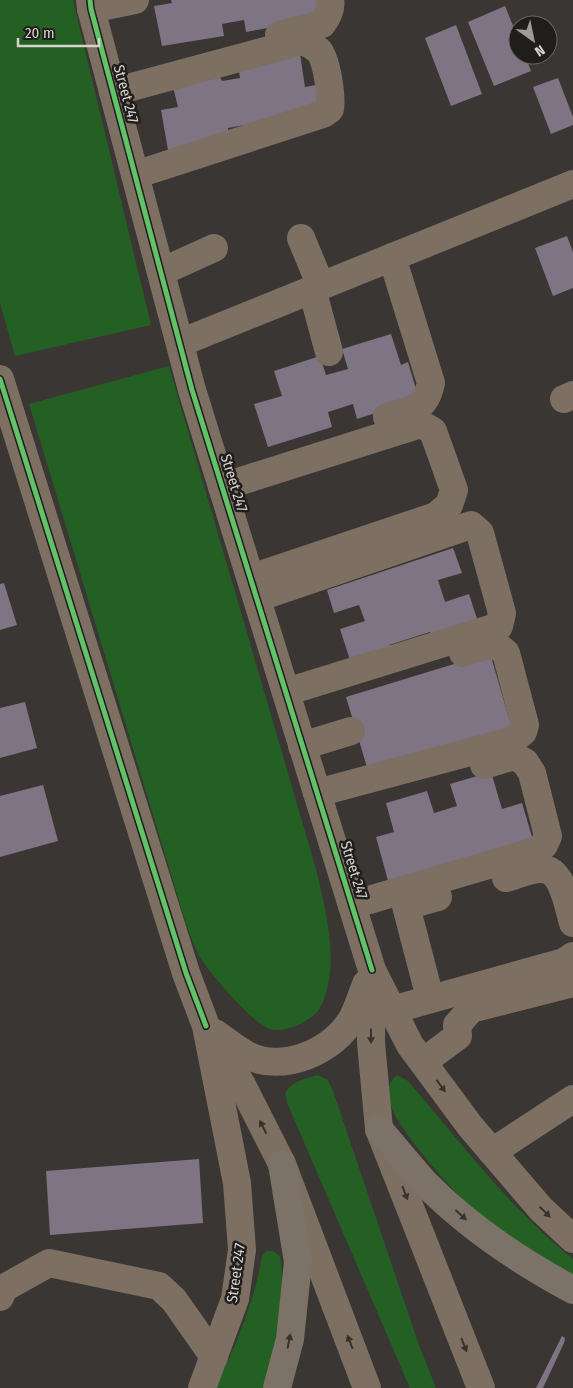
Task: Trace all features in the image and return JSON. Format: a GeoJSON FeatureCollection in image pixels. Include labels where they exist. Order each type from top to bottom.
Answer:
{"type":"FeatureCollection","features":[{"type":"Feature","properties":{"kind":"main road"},"geometry":{"type":"LineString","coordinates":[[379,1129],[425,1182],[476,1228],[534,1269],[573,1290]]}},
{"type":"Feature","properties":{"kind":"main road"},"geometry":{"type":"LineString","coordinates":[[277,1388],[290,1339],[298,1262],[282,1164]]}},
{"type":"Feature","properties":{"kind":"street"},"geometry":{"type":"LineString","coordinates":[[90,5],[135,0]]}},
{"type":"Feature","properties":{"kind":"street"},"geometry":{"type":"LineString","coordinates":[[110,83],[322,24],[328,15],[331,5],[330,0]]}},
{"type":"Feature","properties":{"kind":"street","name":"Street 247"},"geometry":{"type":"LineString","coordinates":[[90,5],[180,343],[372,970]]}},
{"type":"Feature","properties":{"kind":"street"},"geometry":{"type":"LineString","coordinates":[[110,83],[302,41],[313,45],[321,53],[332,98],[330,109],[323,114],[135,175]]}},
{"type":"Feature","properties":{"kind":"street"},"geometry":{"type":"LineString","coordinates":[[180,343],[573,184]]}},
{"type":"Feature","properties":{"kind":"street"},"geometry":{"type":"LineString","coordinates":[[300,238],[316,288],[329,352]]}},
{"type":"Feature","properties":{"kind":"street"},"geometry":{"type":"LineString","coordinates":[[161,272],[214,248]]}},
{"type":"Feature","properties":{"kind":"street"},"geometry":{"type":"LineString","coordinates":[[220,478],[421,407],[428,397],[431,383],[392,257]]}},
{"type":"Feature","properties":{"kind":"street","name":"Street 247"},"geometry":{"type":"LineString","coordinates":[[1,384],[186,973],[206,1026],[237,1183],[242,1250],[235,1300],[202,1388]]}},
{"type":"Feature","properties":{"kind":"street"},"geometry":{"type":"LineString","coordinates":[[220,478],[421,424],[433,431],[454,490],[450,505],[436,516],[254,588]]}},
{"type":"Feature","properties":{"kind":"street"},"geometry":{"type":"LineString","coordinates":[[254,588],[471,525],[480,533],[502,613],[499,626],[288,698]]}},
{"type":"Feature","properties":{"kind":"street"},"geometry":{"type":"LineString","coordinates":[[288,698],[494,643],[506,653],[525,725],[523,732],[511,741],[320,802]]}},
{"type":"Feature","properties":{"kind":"street"},"geometry":{"type":"LineString","coordinates":[[302,746],[352,731]]}},
{"type":"Feature","properties":{"kind":"street"},"geometry":{"type":"LineString","coordinates":[[320,802],[514,756],[524,762],[532,773],[548,836],[544,845],[536,851],[352,905]]}},
{"type":"Feature","properties":{"kind":"street"},"geometry":{"type":"LineString","coordinates":[[430,998],[406,906],[541,869],[551,872],[559,880],[573,923]]}},
{"type":"Feature","properties":{"kind":"street"},"geometry":{"type":"LineString","coordinates":[[392,1010],[564,962],[573,956]]}},
{"type":"Feature","properties":{"kind":"street"},"geometry":{"type":"LineString","coordinates":[[206,1026],[248,1056],[267,1061],[288,1061],[297,1058],[323,1049],[338,1036],[352,1018],[372,970]]}},
{"type":"Feature","properties":{"kind":"street"},"geometry":{"type":"LineString","coordinates":[[372,970],[410,1045],[492,1152],[541,1209],[573,1239]]}},
{"type":"Feature","properties":{"kind":"street"},"geometry":{"type":"LineString","coordinates":[[372,970],[371,1043],[379,1129],[481,1388]]}},
{"type":"Feature","properties":{"kind":"street"},"geometry":{"type":"LineString","coordinates":[[423,1062],[458,1036],[458,1025],[471,1009],[573,983]]}},
{"type":"Feature","properties":{"kind":"street"},"geometry":{"type":"LineString","coordinates":[[206,1026],[242,1085],[282,1164],[367,1388]]}},
{"type":"Feature","properties":{"kind":"street"},"geometry":{"type":"LineString","coordinates":[[492,1152],[573,1099]]}},
{"type":"Feature","properties":{"kind":"street"},"geometry":{"type":"LineString","coordinates":[[0,1297],[4,1288],[49,1263],[159,1286],[174,1300],[214,1357]]}},
{"type":"Feature","properties":{"kind":"green space"},"geometry":{"type":"Polygon","coordinates":[[[0,0],[73,0],[151,325],[15,356],[0,303],[0,0]]]}},
{"type":"Feature","properties":{"kind":"green space"},"geometry":{"type":"Polygon","coordinates":[[[169,366],[316,869],[327,919],[331,954],[330,972],[322,1004],[318,1011],[310,1018],[285,1029],[270,1029],[253,1018],[212,973],[199,956],[194,944],[186,924],[29,404],[169,366]]]}},
{"type":"Feature","properties":{"kind":"green space"},"geometry":{"type":"Polygon","coordinates":[[[317,1075],[327,1079],[332,1088],[419,1345],[436,1388],[410,1388],[288,1105],[285,1094],[291,1086],[317,1075]]]}},
{"type":"Feature","properties":{"kind":"green space"},"geometry":{"type":"Polygon","coordinates":[[[397,1075],[408,1081],[466,1151],[528,1219],[573,1259],[573,1280],[482,1218],[431,1165],[406,1132],[391,1106],[389,1089],[391,1082],[397,1075]]]}},
{"type":"Feature","properties":{"kind":"green space"},"geometry":{"type":"Polygon","coordinates":[[[266,1251],[273,1251],[280,1256],[282,1273],[280,1322],[267,1388],[215,1388],[249,1308],[262,1256],[266,1251]]]}},
{"type":"Feature","properties":{"kind":"building"},"geometry":{"type":"Polygon","coordinates":[[[171,0],[319,0],[322,18],[246,32],[244,20],[222,24],[224,36],[162,46],[154,6],[172,3],[171,0]]]}},
{"type":"Feature","properties":{"kind":"building"},"geometry":{"type":"Polygon","coordinates":[[[505,6],[509,15],[508,65],[529,65],[531,71],[494,86],[468,22],[505,6]]]}},
{"type":"Feature","properties":{"kind":"building"},"geometry":{"type":"Polygon","coordinates":[[[456,25],[482,94],[451,106],[425,38],[456,25]]]}},
{"type":"Feature","properties":{"kind":"building"},"geometry":{"type":"Polygon","coordinates":[[[300,54],[305,87],[321,84],[323,104],[250,124],[228,128],[229,137],[168,150],[161,110],[178,107],[172,83],[217,70],[222,81],[240,78],[238,64],[300,54]]]}},
{"type":"Feature","properties":{"kind":"building"},"geometry":{"type":"Polygon","coordinates":[[[558,78],[573,117],[573,125],[551,134],[533,87],[558,78]]]}},
{"type":"Feature","properties":{"kind":"building"},"geometry":{"type":"Polygon","coordinates":[[[567,236],[573,252],[573,288],[553,296],[535,248],[567,236]]]}},
{"type":"Feature","properties":{"kind":"building"},"geometry":{"type":"Polygon","coordinates":[[[391,334],[401,365],[408,362],[419,399],[357,419],[353,404],[328,412],[332,427],[268,447],[254,404],[282,396],[274,371],[320,356],[326,375],[348,369],[342,349],[391,334]]]}},
{"type":"Feature","properties":{"kind":"building"},"geometry":{"type":"Polygon","coordinates":[[[453,548],[462,573],[438,580],[445,602],[469,594],[479,625],[432,640],[430,632],[389,645],[392,653],[352,666],[340,629],[365,621],[359,605],[334,613],[327,590],[453,548]]]}},
{"type":"Feature","properties":{"kind":"building"},"geometry":{"type":"Polygon","coordinates":[[[4,583],[17,625],[0,630],[0,584],[4,583]]]}},
{"type":"Feature","properties":{"kind":"building"},"geometry":{"type":"Polygon","coordinates":[[[490,653],[513,732],[369,774],[346,697],[490,653]]]}},
{"type":"Feature","properties":{"kind":"building"},"geometry":{"type":"Polygon","coordinates":[[[25,702],[37,748],[0,758],[0,708],[25,702]]]}},
{"type":"Feature","properties":{"kind":"building"},"geometry":{"type":"Polygon","coordinates":[[[491,772],[502,809],[522,803],[535,847],[390,888],[376,837],[394,832],[386,803],[427,791],[434,813],[457,806],[450,784],[491,772]]]}},
{"type":"Feature","properties":{"kind":"building"},"geometry":{"type":"Polygon","coordinates":[[[43,785],[58,841],[0,857],[0,796],[43,785]]]}},
{"type":"Feature","properties":{"kind":"building"},"geometry":{"type":"Polygon","coordinates":[[[199,1159],[203,1223],[50,1235],[46,1171],[199,1159]]]}},
{"type":"Feature","properties":{"kind":"building"},"geometry":{"type":"Polygon","coordinates":[[[562,1336],[565,1338],[564,1343],[543,1388],[536,1388],[562,1336]]]}},
{"type":"Feature","properties":{"kind":"cycle path"},"geometry":{"type":"LineString","coordinates":[[90,0],[192,390],[372,970]]}},
{"type":"Feature","properties":{"kind":"cycle path"},"geometry":{"type":"LineString","coordinates":[[0,379],[186,973],[206,1026]]}}]}
